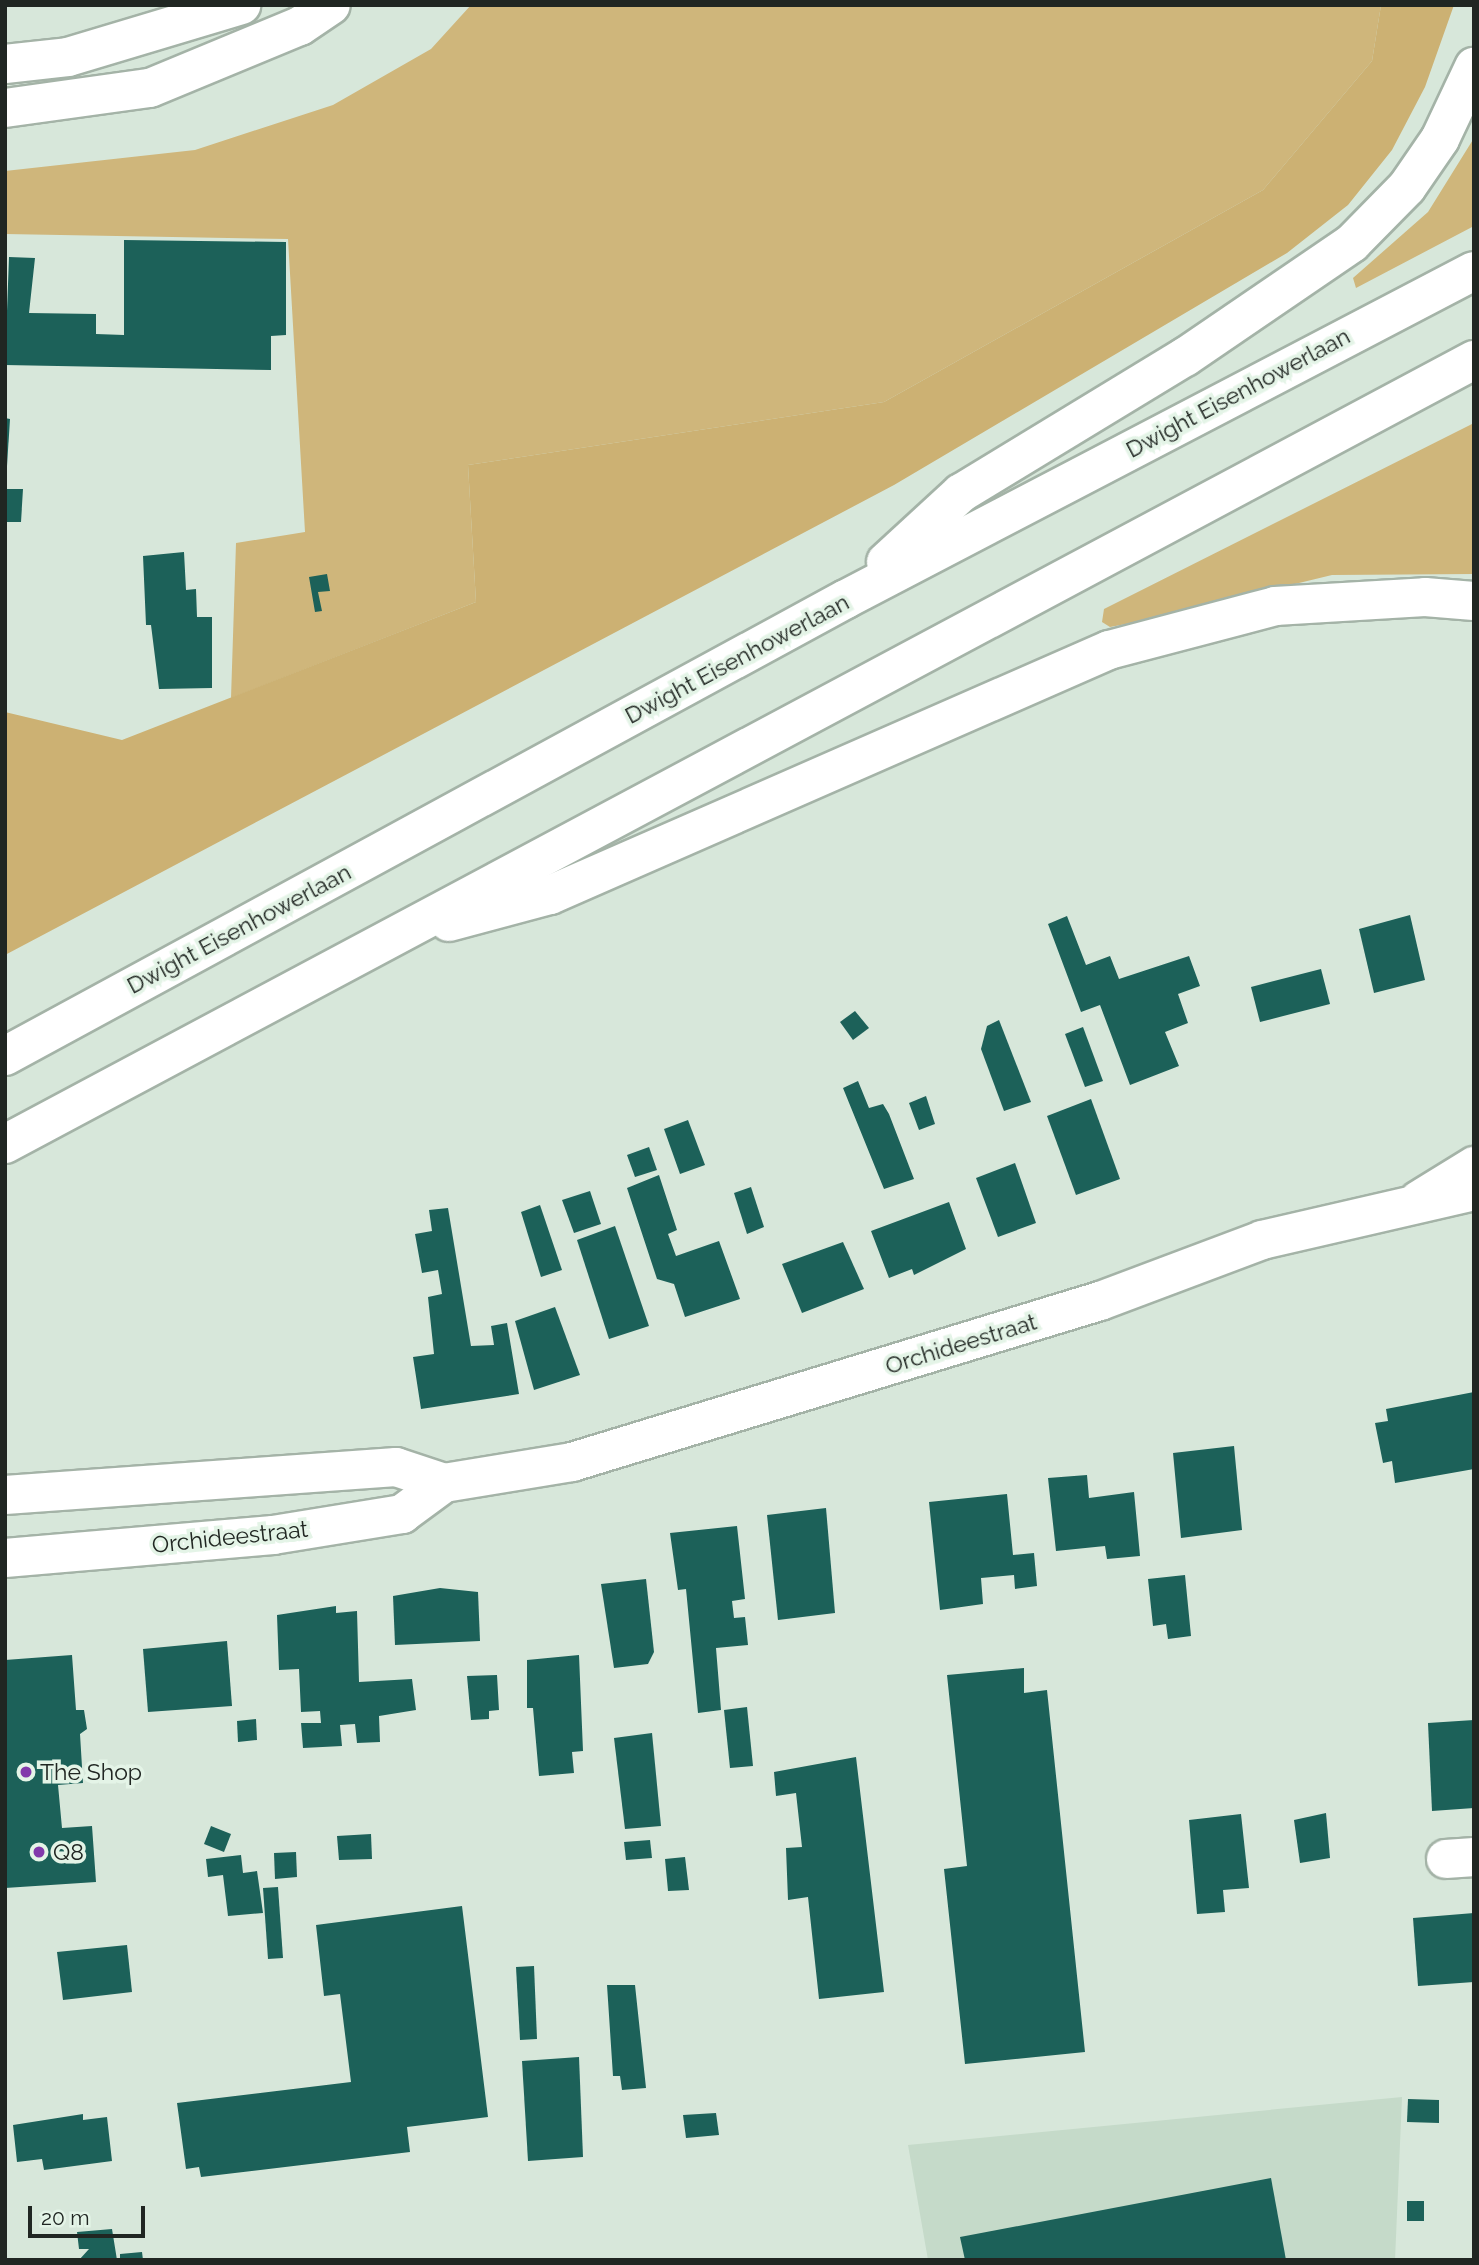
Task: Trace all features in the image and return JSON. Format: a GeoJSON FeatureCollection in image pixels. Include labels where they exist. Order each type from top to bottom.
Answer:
{"type":"FeatureCollection","features":[{"type":"Feature","properties":{"kind":"main road"},"geometry":{"type":"LineString","coordinates":[[5,64],[68,57],[242,5]]}},
{"type":"Feature","properties":{"kind":"main road"},"geometry":{"type":"LineString","coordinates":[[5,108],[150,88],[300,26],[331,5]]}},
{"type":"Feature","properties":{"kind":"main road"},"geometry":{"type":"LineString","coordinates":[[846,599],[961,494],[1185,357],[1352,243],[1433,149],[1474,67]]}},
{"type":"Feature","properties":{"kind":"main road","name":"Dwight Eisenhowerlaan"},"geometry":{"type":"LineString","coordinates":[[5,1055],[846,599],[1474,271]]}},
{"type":"Feature","properties":{"kind":"main road"},"geometry":{"type":"LineString","coordinates":[[5,1144],[386,938],[1474,360]]}},
{"type":"Feature","properties":{"kind":"main road"},"geometry":{"type":"LineString","coordinates":[[386,938],[550,895],[1109,650],[1275,606],[1425,597],[1474,601]]}},
{"type":"Feature","properties":{"kind":"main road"},"geometry":{"type":"LineString","coordinates":[[1419,1200],[1474,1166]]}},
{"type":"Feature","properties":{"kind":"main road","name":"Orchideestraat"},"geometry":{"type":"LineString","coordinates":[[5,1558],[273,1535],[402,1514],[444,1483],[572,1462],[1100,1301],[1262,1240],[1419,1200],[1474,1191]]}},
{"type":"Feature","properties":{"kind":"main road","name":"Orchideestraat"},"geometry":{"type":"LineString","coordinates":[[5,1495],[396,1467],[444,1483]]}},
{"type":"Feature","properties":{"kind":"shaded area"},"geometry":{"type":"Polygon","coordinates":[[[471,5],[1381,5],[1372,61],[1263,190],[884,402],[468,465],[476,602],[231,698],[236,543],[305,532],[288,239],[5,234],[5,171],[195,150],[333,105],[431,49],[471,5]]]}},
{"type":"Feature","properties":{"kind":"shaded area"},"geometry":{"type":"Polygon","coordinates":[[[1381,5],[1454,5],[1425,87],[1392,150],[1348,205],[1287,253],[894,485],[5,955],[5,712],[122,740],[476,602],[468,465],[884,402],[1263,190],[1372,61],[1381,5]]]}},
{"type":"Feature","properties":{"kind":"shaded area"},"geometry":{"type":"Polygon","coordinates":[[[1474,138],[1474,226],[1356,288],[1353,278],[1428,212],[1474,138]]]}},
{"type":"Feature","properties":{"kind":"shaded area"},"geometry":{"type":"Polygon","coordinates":[[[1474,423],[1474,574],[1332,575],[1142,621],[1110,627],[1102,622],[1104,609],[1474,423]]]}},
{"type":"Feature","properties":{"kind":"shaded area"},"geometry":{"type":"Polygon","coordinates":[[[1402,2097],[1395,2260],[928,2260],[908,2145],[1402,2097]]]}},
{"type":"Feature","properties":{"kind":"building"},"geometry":{"type":"Polygon","coordinates":[[[124,240],[286,242],[286,335],[271,336],[271,370],[5,365],[9,257],[35,258],[29,313],[96,314],[96,334],[124,335],[124,240]]]}},
{"type":"Feature","properties":{"kind":"building"},"geometry":{"type":"Polygon","coordinates":[[[5,418],[10,419],[7,466],[5,465],[5,418]]]}},
{"type":"Feature","properties":{"kind":"building"},"geometry":{"type":"Polygon","coordinates":[[[5,489],[23,489],[21,522],[5,522],[5,489]]]}},
{"type":"Feature","properties":{"kind":"building"},"geometry":{"type":"Polygon","coordinates":[[[184,552],[186,590],[196,589],[197,617],[212,617],[212,688],[159,689],[151,625],[146,625],[143,556],[184,552]]]}},
{"type":"Feature","properties":{"kind":"building"},"geometry":{"type":"Polygon","coordinates":[[[327,574],[330,591],[318,592],[322,611],[315,612],[309,577],[327,574]]]}},
{"type":"Feature","properties":{"kind":"building"},"geometry":{"type":"Polygon","coordinates":[[[1410,915],[1425,980],[1374,993],[1359,929],[1410,915]]]}},
{"type":"Feature","properties":{"kind":"building"},"geometry":{"type":"Polygon","coordinates":[[[1067,916],[1086,965],[1110,956],[1119,979],[1189,956],[1200,986],[1178,994],[1188,1023],[1165,1032],[1179,1066],[1130,1085],[1100,1005],[1081,1012],[1048,924],[1067,916]]]}},
{"type":"Feature","properties":{"kind":"building"},"geometry":{"type":"Polygon","coordinates":[[[1321,969],[1330,1004],[1260,1022],[1251,987],[1321,969]]]}},
{"type":"Feature","properties":{"kind":"building"},"geometry":{"type":"Polygon","coordinates":[[[855,1011],[869,1028],[853,1040],[840,1022],[855,1011]]]}},
{"type":"Feature","properties":{"kind":"building"},"geometry":{"type":"Polygon","coordinates":[[[999,1020],[1031,1102],[1004,1111],[981,1049],[987,1026],[999,1020]]]}},
{"type":"Feature","properties":{"kind":"building"},"geometry":{"type":"Polygon","coordinates":[[[1083,1027],[1103,1081],[1085,1087],[1065,1034],[1083,1027]]]}},
{"type":"Feature","properties":{"kind":"building"},"geometry":{"type":"Polygon","coordinates":[[[858,1081],[869,1108],[883,1104],[889,1114],[914,1179],[884,1189],[843,1088],[858,1081]]]}},
{"type":"Feature","properties":{"kind":"building"},"geometry":{"type":"Polygon","coordinates":[[[926,1096],[935,1124],[919,1130],[909,1103],[926,1096]]]}},
{"type":"Feature","properties":{"kind":"building"},"geometry":{"type":"Polygon","coordinates":[[[1091,1099],[1120,1179],[1076,1195],[1047,1116],[1091,1099]]]}},
{"type":"Feature","properties":{"kind":"building"},"geometry":{"type":"Polygon","coordinates":[[[688,1120],[705,1165],[680,1174],[664,1129],[688,1120]]]}},
{"type":"Feature","properties":{"kind":"building"},"geometry":{"type":"Polygon","coordinates":[[[649,1147],[657,1170],[635,1177],[627,1155],[649,1147]]]}},
{"type":"Feature","properties":{"kind":"building"},"geometry":{"type":"Polygon","coordinates":[[[1015,1163],[1036,1223],[998,1237],[976,1178],[1015,1163]]]}},
{"type":"Feature","properties":{"kind":"building"},"geometry":{"type":"Polygon","coordinates":[[[659,1175],[677,1230],[668,1234],[676,1256],[719,1241],[740,1299],[685,1317],[674,1284],[657,1279],[627,1188],[659,1175]]]}},
{"type":"Feature","properties":{"kind":"building"},"geometry":{"type":"Polygon","coordinates":[[[751,1187],[764,1227],[747,1234],[734,1193],[751,1187]]]}},
{"type":"Feature","properties":{"kind":"building"},"geometry":{"type":"Polygon","coordinates":[[[590,1191],[601,1224],[574,1233],[562,1200],[590,1191]]]}},
{"type":"Feature","properties":{"kind":"building"},"geometry":{"type":"Polygon","coordinates":[[[949,1202],[966,1249],[914,1275],[912,1269],[889,1278],[871,1231],[949,1202]]]}},
{"type":"Feature","properties":{"kind":"building"},"geometry":{"type":"Polygon","coordinates":[[[540,1205],[562,1270],[541,1277],[521,1212],[540,1205]]]}},
{"type":"Feature","properties":{"kind":"building"},"geometry":{"type":"Polygon","coordinates":[[[448,1208],[471,1346],[494,1345],[491,1326],[507,1323],[519,1394],[421,1409],[413,1357],[434,1354],[428,1297],[442,1294],[438,1270],[422,1273],[415,1234],[432,1231],[429,1210],[448,1208]]]}},
{"type":"Feature","properties":{"kind":"building"},"geometry":{"type":"Polygon","coordinates":[[[615,1226],[649,1326],[609,1339],[577,1240],[615,1226]]]}},
{"type":"Feature","properties":{"kind":"building"},"geometry":{"type":"Polygon","coordinates":[[[843,1242],[864,1289],[802,1313],[782,1264],[843,1242]]]}},
{"type":"Feature","properties":{"kind":"building"},"geometry":{"type":"Polygon","coordinates":[[[555,1307],[580,1375],[534,1390],[515,1321],[555,1307]]]}},
{"type":"Feature","properties":{"kind":"building"},"geometry":{"type":"Polygon","coordinates":[[[1474,1392],[1474,1469],[1395,1483],[1392,1461],[1383,1463],[1375,1423],[1388,1421],[1386,1409],[1474,1392]]]}},
{"type":"Feature","properties":{"kind":"building"},"geometry":{"type":"Polygon","coordinates":[[[1234,1446],[1242,1530],[1181,1538],[1173,1453],[1234,1446]]]}},
{"type":"Feature","properties":{"kind":"building"},"geometry":{"type":"Polygon","coordinates":[[[1087,1475],[1089,1498],[1134,1492],[1140,1556],[1107,1559],[1105,1546],[1056,1551],[1048,1478],[1087,1475]]]}},
{"type":"Feature","properties":{"kind":"building"},"geometry":{"type":"Polygon","coordinates":[[[1007,1494],[1013,1555],[1034,1553],[1037,1586],[1015,1589],[1014,1575],[981,1578],[983,1604],[940,1610],[929,1502],[1007,1494]]]}},
{"type":"Feature","properties":{"kind":"building"},"geometry":{"type":"Polygon","coordinates":[[[826,1508],[835,1613],[778,1620],[767,1515],[826,1508]]]}},
{"type":"Feature","properties":{"kind":"building"},"geometry":{"type":"Polygon","coordinates":[[[737,1526],[745,1599],[732,1601],[734,1618],[745,1617],[748,1645],[716,1648],[721,1710],[698,1713],[686,1589],[678,1590],[670,1533],[737,1526]]]}},
{"type":"Feature","properties":{"kind":"building"},"geometry":{"type":"Polygon","coordinates":[[[1185,1575],[1191,1636],[1168,1639],[1166,1624],[1153,1626],[1148,1579],[1185,1575]]]}},
{"type":"Feature","properties":{"kind":"building"},"geometry":{"type":"Polygon","coordinates":[[[646,1579],[654,1652],[648,1664],[614,1668],[601,1584],[646,1579]]]}},
{"type":"Feature","properties":{"kind":"building"},"geometry":{"type":"Polygon","coordinates":[[[440,1588],[478,1592],[480,1641],[395,1645],[393,1596],[440,1588]]]}},
{"type":"Feature","properties":{"kind":"building"},"geometry":{"type":"Polygon","coordinates":[[[336,1606],[336,1613],[357,1611],[359,1682],[412,1679],[416,1710],[379,1716],[380,1742],[357,1743],[355,1724],[340,1725],[342,1746],[303,1748],[301,1723],[321,1723],[320,1711],[301,1712],[299,1669],[279,1670],[277,1615],[336,1606]]]}},
{"type":"Feature","properties":{"kind":"building"},"geometry":{"type":"Polygon","coordinates":[[[227,1641],[232,1706],[148,1712],[143,1649],[227,1641]]]}},
{"type":"Feature","properties":{"kind":"building"},"geometry":{"type":"Polygon","coordinates":[[[72,1655],[76,1710],[84,1710],[87,1729],[80,1734],[83,1783],[58,1785],[62,1828],[92,1826],[96,1882],[5,1888],[5,1660],[72,1655]]]}},
{"type":"Feature","properties":{"kind":"building"},"geometry":{"type":"Polygon","coordinates":[[[579,1655],[583,1751],[572,1752],[574,1773],[539,1776],[533,1708],[527,1708],[527,1660],[579,1655]]]}},
{"type":"Feature","properties":{"kind":"building"},"geometry":{"type":"Polygon","coordinates":[[[1024,1668],[1024,1693],[1047,1690],[1085,2052],[965,2064],[944,1869],[967,1866],[947,1675],[1024,1668]]]}},
{"type":"Feature","properties":{"kind":"building"},"geometry":{"type":"Polygon","coordinates":[[[497,1675],[499,1710],[489,1711],[489,1719],[471,1720],[467,1676],[497,1675]]]}},
{"type":"Feature","properties":{"kind":"building"},"geometry":{"type":"Polygon","coordinates":[[[747,1707],[753,1766],[730,1768],[724,1710],[747,1707]]]}},
{"type":"Feature","properties":{"kind":"building"},"geometry":{"type":"Polygon","coordinates":[[[256,1719],[257,1740],[238,1742],[237,1721],[256,1719]]]}},
{"type":"Feature","properties":{"kind":"building"},"geometry":{"type":"Polygon","coordinates":[[[1474,1720],[1474,1808],[1432,1811],[1428,1723],[1474,1720]]]}},
{"type":"Feature","properties":{"kind":"building"},"geometry":{"type":"Polygon","coordinates":[[[652,1733],[661,1826],[625,1829],[614,1738],[652,1733]]]}},
{"type":"Feature","properties":{"kind":"building"},"geometry":{"type":"Polygon","coordinates":[[[856,1757],[884,1992],[819,1999],[808,1897],[788,1900],[786,1848],[802,1847],[796,1793],[776,1796],[774,1772],[856,1757]]]}},
{"type":"Feature","properties":{"kind":"building"},"geometry":{"type":"Polygon","coordinates":[[[1326,1813],[1330,1858],[1300,1863],[1294,1820],[1326,1813]]]}},
{"type":"Feature","properties":{"kind":"building"},"geometry":{"type":"Polygon","coordinates":[[[1241,1814],[1249,1888],[1223,1890],[1225,1912],[1197,1914],[1189,1820],[1241,1814]]]}},
{"type":"Feature","properties":{"kind":"building"},"geometry":{"type":"Polygon","coordinates":[[[211,1826],[231,1834],[224,1852],[204,1844],[211,1826]]]}},
{"type":"Feature","properties":{"kind":"building"},"geometry":{"type":"Polygon","coordinates":[[[371,1834],[372,1859],[339,1860],[337,1836],[371,1834]]]}},
{"type":"Feature","properties":{"kind":"building"},"geometry":{"type":"Polygon","coordinates":[[[650,1840],[652,1858],[626,1860],[624,1842],[650,1840]]]}},
{"type":"Feature","properties":{"kind":"building"},"geometry":{"type":"Polygon","coordinates":[[[296,1852],[297,1877],[275,1879],[274,1853],[296,1852]]]}},
{"type":"Feature","properties":{"kind":"building"},"geometry":{"type":"Polygon","coordinates":[[[241,1855],[243,1873],[257,1871],[263,1913],[228,1916],[223,1875],[208,1877],[206,1859],[241,1855]]]}},
{"type":"Feature","properties":{"kind":"building"},"geometry":{"type":"Polygon","coordinates":[[[685,1857],[689,1890],[668,1891],[665,1859],[685,1857]]]}},
{"type":"Feature","properties":{"kind":"building"},"geometry":{"type":"Polygon","coordinates":[[[278,1887],[283,1958],[268,1959],[263,1888],[278,1887]]]}},
{"type":"Feature","properties":{"kind":"building"},"geometry":{"type":"Polygon","coordinates":[[[462,1906],[488,2117],[407,2127],[410,2152],[201,2177],[199,2167],[186,2169],[177,2103],[351,2082],[340,1994],[324,1996],[316,1925],[462,1906]]]}},
{"type":"Feature","properties":{"kind":"building"},"geometry":{"type":"Polygon","coordinates":[[[1474,1913],[1474,1982],[1418,1986],[1413,1918],[1474,1913]]]}},
{"type":"Feature","properties":{"kind":"building"},"geometry":{"type":"Polygon","coordinates":[[[127,1945],[132,1992],[63,2000],[57,1952],[127,1945]]]}},
{"type":"Feature","properties":{"kind":"building"},"geometry":{"type":"Polygon","coordinates":[[[534,1966],[537,2039],[520,2040],[516,1967],[534,1966]]]}},
{"type":"Feature","properties":{"kind":"building"},"geometry":{"type":"Polygon","coordinates":[[[607,1985],[635,1985],[646,2088],[622,2090],[620,2076],[613,2076],[607,1985]]]}},
{"type":"Feature","properties":{"kind":"building"},"geometry":{"type":"Polygon","coordinates":[[[579,2057],[583,2157],[528,2161],[522,2061],[579,2057]]]}},
{"type":"Feature","properties":{"kind":"building"},"geometry":{"type":"Polygon","coordinates":[[[1408,2099],[1439,2100],[1439,2123],[1407,2122],[1408,2099]]]}},
{"type":"Feature","properties":{"kind":"building"},"geometry":{"type":"Polygon","coordinates":[[[716,2113],[719,2135],[686,2138],[683,2115],[716,2113]]]}},
{"type":"Feature","properties":{"kind":"building"},"geometry":{"type":"Polygon","coordinates":[[[83,2114],[83,2120],[107,2117],[112,2161],[44,2170],[42,2159],[17,2162],[13,2125],[83,2114]]]}},
{"type":"Feature","properties":{"kind":"building"},"geometry":{"type":"Polygon","coordinates":[[[1271,2178],[1286,2260],[965,2260],[960,2237],[1271,2178]]]}},
{"type":"Feature","properties":{"kind":"building"},"geometry":{"type":"Polygon","coordinates":[[[1407,2201],[1424,2201],[1424,2221],[1407,2221],[1407,2201]]]}},
{"type":"Feature","properties":{"kind":"building"},"geometry":{"type":"Polygon","coordinates":[[[112,2229],[117,2260],[79,2260],[89,2249],[79,2249],[77,2232],[112,2229]]]}},
{"type":"Feature","properties":{"kind":"building"},"geometry":{"type":"Polygon","coordinates":[[[142,2252],[143,2260],[120,2260],[120,2254],[142,2252]]]}},
{"type":"Feature","properties":{"kind":"place","name":"The Shop"},"geometry":{"type":"Point","coordinates":[26,1772]}},
{"type":"Feature","properties":{"kind":"place","name":"Q8"},"geometry":{"type":"Point","coordinates":[39,1852]}}]}
